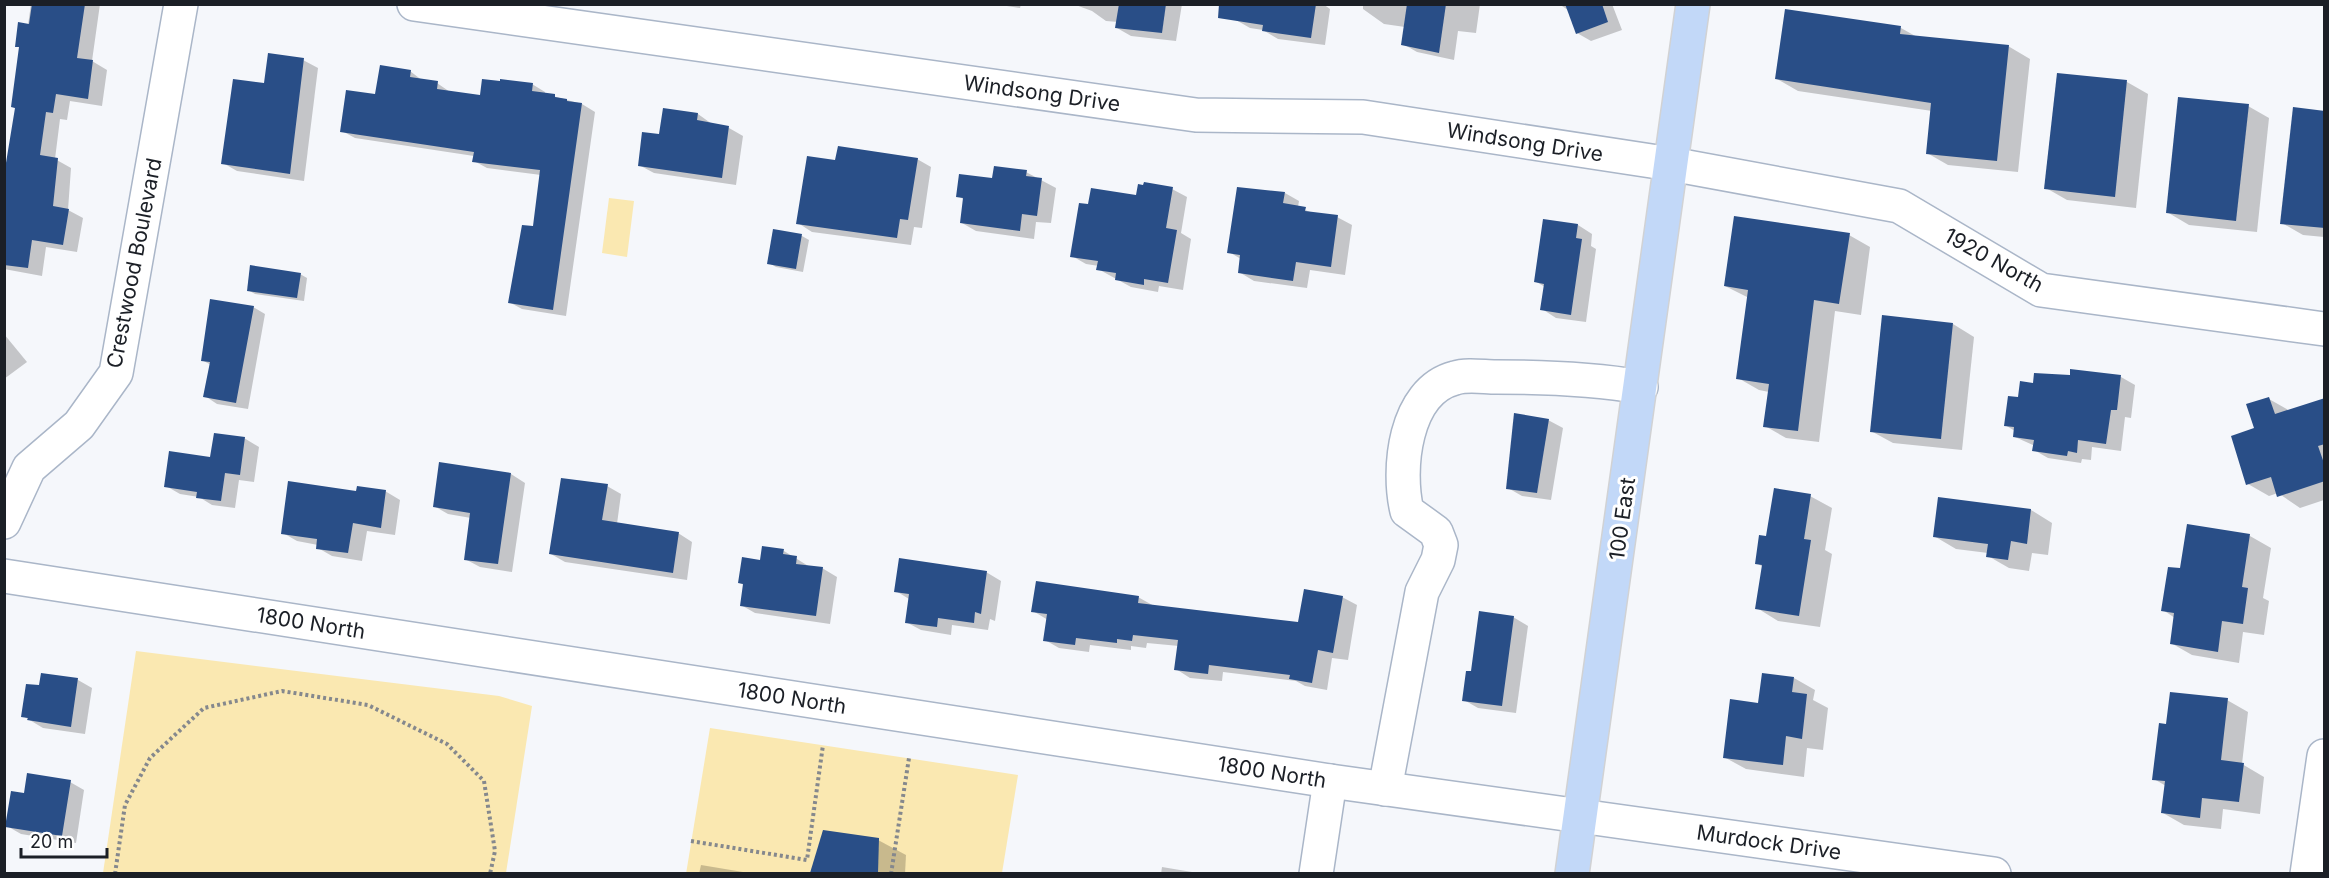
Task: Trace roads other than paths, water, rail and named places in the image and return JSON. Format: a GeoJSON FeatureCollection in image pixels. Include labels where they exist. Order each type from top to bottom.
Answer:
{"type":"FeatureCollection","features":[{"type":"Feature","properties":{"kind":"main road","name":"100 East"},"geometry":{"type":"LineString","coordinates":[[1572,873],[1693,4]]}},
{"type":"Feature","properties":{"kind":"street","name":"Crestwood Boulevard"},"geometry":{"type":"LineString","coordinates":[[4,522],[29,468],[79,425],[116,374],[181,4]]}},
{"type":"Feature","properties":{"kind":"street","name":"Windsong Drive"},"geometry":{"type":"LineString","coordinates":[[414,4],[1196,115],[1364,117],[1671,164]]}},
{"type":"Feature","properties":{"kind":"street","name":"1920 North"},"geometry":{"type":"LineString","coordinates":[[1671,164],[1899,206],[2041,290],[2325,328]]}},
{"type":"Feature","properties":{"kind":"street"},"geometry":{"type":"LineString","coordinates":[[1385,789],[1422,592],[1438,560],[1441,545],[1436,532],[1407,512],[1403,494],[1406,442],[1416,409],[1428,393],[1454,378],[1588,379],[1641,387]]}},
{"type":"Feature","properties":{"kind":"street","name":"1800 North"},"geometry":{"type":"LineString","coordinates":[[4,576],[1330,781],[1579,816]]}},
{"type":"Feature","properties":{"kind":"street"},"geometry":{"type":"LineString","coordinates":[[2307,873],[2325,756]]}},
{"type":"Feature","properties":{"kind":"street"},"geometry":{"type":"LineString","coordinates":[[1316,873],[1330,781]]}},
{"type":"Feature","properties":{"kind":"street","name":"Murdock Drive"},"geometry":{"type":"LineString","coordinates":[[1579,816],[1994,873]]}}]}
